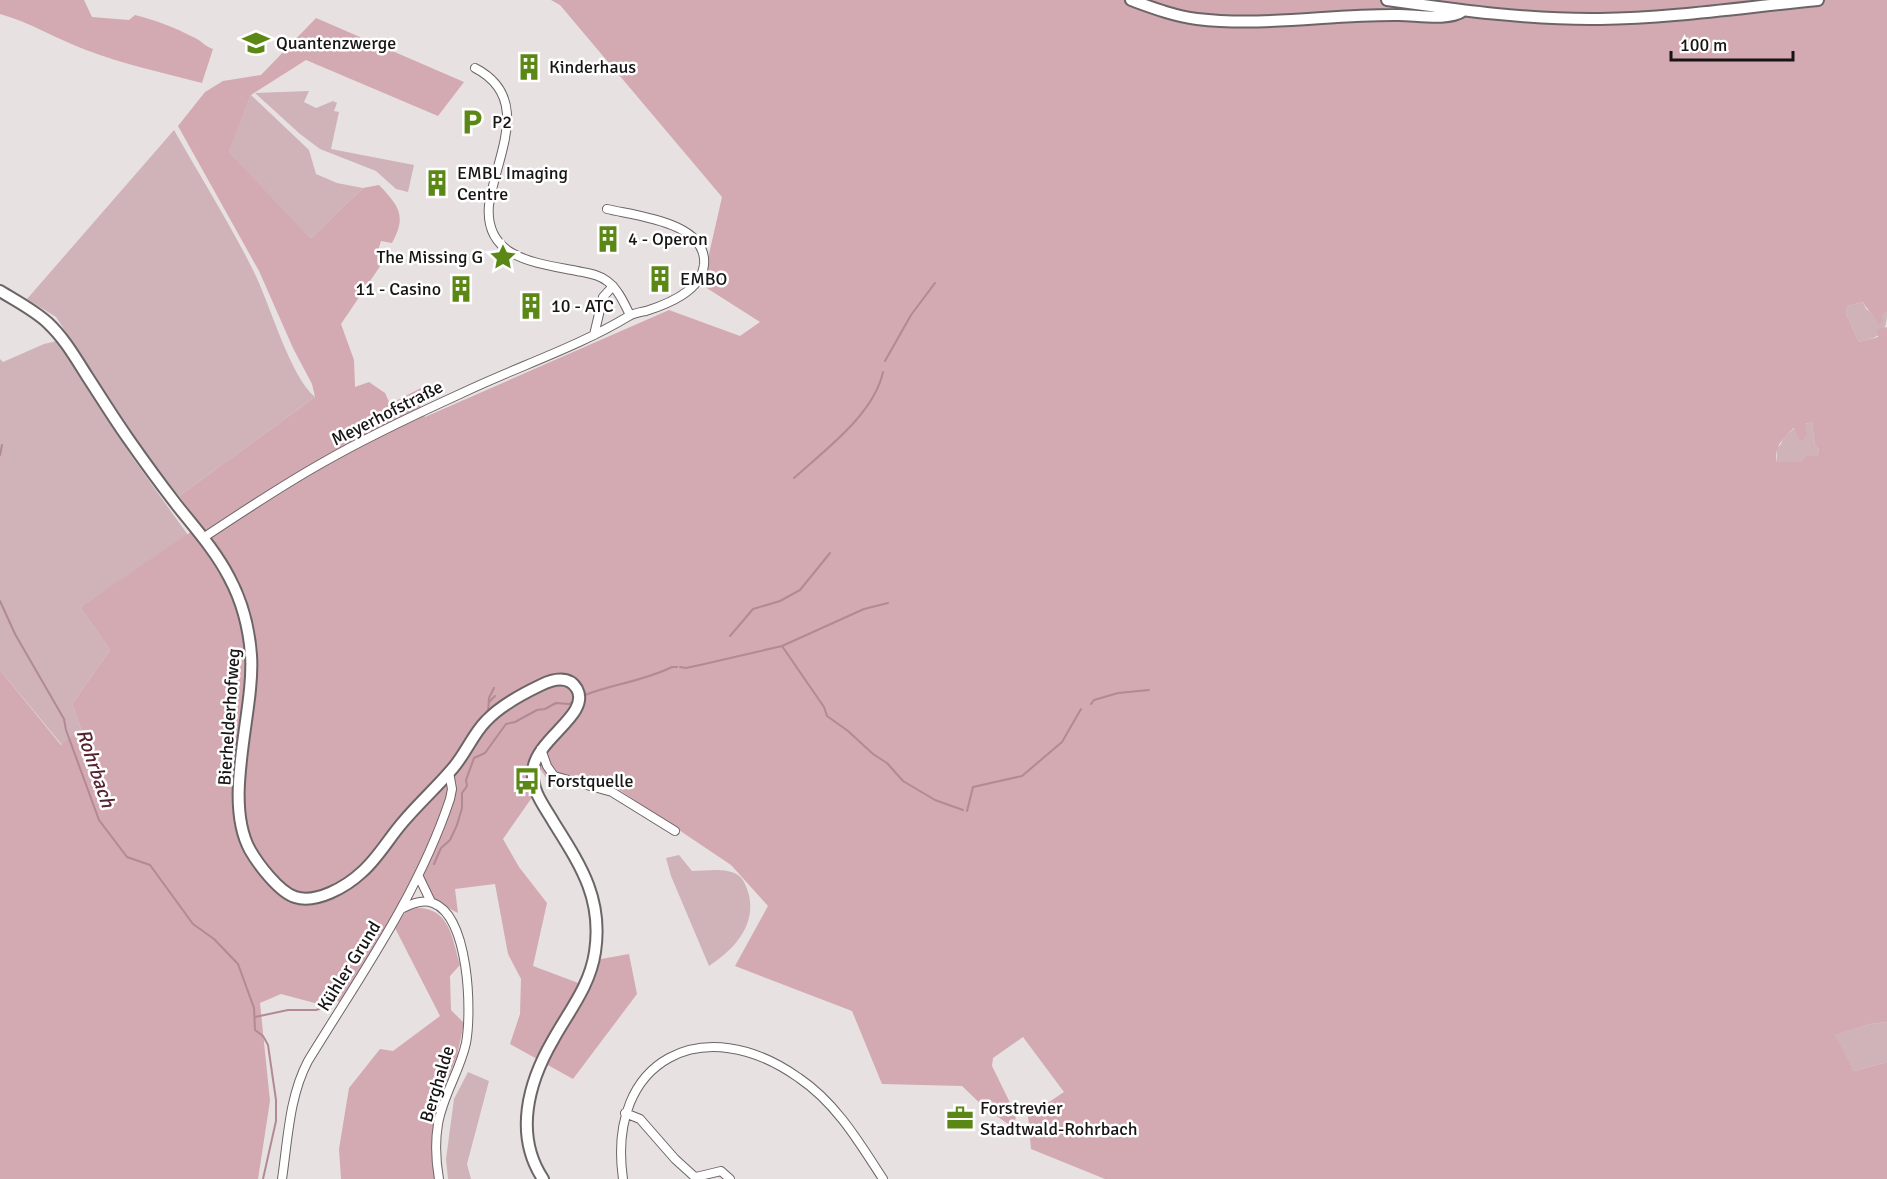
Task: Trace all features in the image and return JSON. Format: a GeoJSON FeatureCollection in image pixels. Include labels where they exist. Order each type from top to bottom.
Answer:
{"type":"FeatureCollection","features":[{"type":"Feature","properties":{"kind":"street"},"geometry":{"type":"LineString","coordinates":[[1131,0],[1173,14],[1209,20],[1385,15],[1448,16],[1458,15],[1464,10]]}},
{"type":"Feature","properties":{"kind":"street"},"geometry":{"type":"LineString","coordinates":[[1387,0],[1537,17],[1614,19],[1818,0]]}},
{"type":"Feature","properties":{"kind":"street"},"geometry":{"type":"LineString","coordinates":[[475,68],[490,76],[499,86],[508,113],[489,212],[490,224],[496,237],[504,248],[514,255],[600,277],[613,286],[630,315]]}},
{"type":"Feature","properties":{"kind":"street","name":"Meyerhofstraße"},"geometry":{"type":"LineString","coordinates":[[203,538],[286,484],[375,434],[463,392],[594,335],[630,315],[676,298],[691,288],[703,271],[703,252],[694,238],[677,226],[607,209]]}},
{"type":"Feature","properties":{"kind":"street"},"geometry":{"type":"LineString","coordinates":[[594,335],[603,297],[613,286]]}},
{"type":"Feature","properties":{"kind":"street","name":"Bierhelderhofweg"},"geometry":{"type":"LineString","coordinates":[[0,291],[40,316],[62,338],[134,447],[222,565],[235,590],[246,618],[252,675],[240,780],[242,828],[256,859],[283,889],[297,898],[312,898],[332,892],[354,878],[366,868],[405,819],[449,772],[480,728],[501,708],[548,682],[559,679],[568,681],[578,691],[580,701],[578,707],[541,748]]}},
{"type":"Feature","properties":{"kind":"street"},"geometry":{"type":"LineString","coordinates":[[541,748],[547,766],[554,776],[612,792],[675,831]]}},
{"type":"Feature","properties":{"kind":"street"},"geometry":{"type":"LineString","coordinates":[[541,748],[533,767],[535,787],[540,800],[587,879],[597,910],[598,930],[595,957],[588,979],[546,1052],[528,1104],[526,1126],[528,1148],[543,1179]]}},
{"type":"Feature","properties":{"kind":"street","name":"Kühler Grund"},"geometry":{"type":"LineString","coordinates":[[282,1179],[293,1102],[302,1072],[403,908],[419,877],[450,799],[452,789],[449,772]]}},
{"type":"Feature","properties":{"kind":"street","name":"Berghalde"},"geometry":{"type":"LineString","coordinates":[[419,877],[431,902],[446,912],[452,922],[465,967],[468,997],[466,1044],[441,1108],[437,1127],[436,1150],[439,1179]]}},
{"type":"Feature","properties":{"kind":"street"},"geometry":{"type":"LineString","coordinates":[[403,908],[417,903],[431,902]]}},
{"type":"Feature","properties":{"kind":"street"},"geometry":{"type":"LineString","coordinates":[[623,1179],[621,1148],[626,1113],[632,1095],[656,1067],[675,1055],[694,1048],[710,1046],[747,1052],[785,1068],[825,1099],[837,1112],[883,1179]]}},
{"type":"Feature","properties":{"kind":"street"},"geometry":{"type":"LineString","coordinates":[[626,1113],[640,1119],[675,1159],[696,1178],[721,1171],[730,1179]]}},
{"type":"Feature","properties":{"kind":"shaded area"},"geometry":{"type":"Polygon","coordinates":[[[0,0],[84,0],[92,17],[129,20],[135,15],[179,30],[213,49],[202,83],[129,64],[75,46],[22,21],[0,14],[0,0]]]}},
{"type":"Feature","properties":{"kind":"shaded area"},"geometry":{"type":"Polygon","coordinates":[[[551,0],[1887,0],[1887,312],[1881,315],[1883,322],[1878,324],[1863,302],[1847,306],[1846,314],[1859,342],[1878,337],[1877,330],[1887,327],[1887,1022],[1870,1024],[1835,1035],[1854,1071],[1887,1062],[1887,1179],[1105,1179],[1031,1149],[1028,1116],[1064,1092],[1023,1037],[993,1058],[992,1066],[1016,1115],[1014,1128],[985,1108],[962,1086],[882,1084],[852,1011],[735,966],[768,906],[731,865],[609,783],[577,775],[549,782],[539,767],[533,796],[503,839],[519,867],[547,903],[533,966],[589,987],[601,959],[629,954],[637,994],[573,1079],[510,1044],[520,1014],[521,979],[508,954],[495,884],[455,889],[458,913],[432,900],[421,877],[409,891],[339,1002],[333,998],[326,1006],[281,994],[260,1003],[270,1101],[258,1179],[0,1179],[0,670],[61,745],[81,729],[72,704],[110,650],[80,607],[201,525],[179,496],[315,397],[312,384],[293,348],[259,271],[178,126],[205,92],[223,81],[261,75],[316,18],[464,82],[438,116],[306,60],[251,95],[228,152],[311,238],[363,188],[379,185],[396,205],[400,218],[397,234],[392,243],[381,241],[377,254],[387,256],[341,324],[354,360],[355,387],[369,382],[385,393],[390,404],[421,388],[425,397],[420,405],[425,417],[669,310],[740,336],[760,322],[702,285],[722,197],[560,5],[551,0]],[[1812,422],[1805,424],[1807,434],[1803,440],[1799,440],[1794,428],[1778,447],[1777,462],[1802,462],[1806,456],[1817,456],[1819,450],[1815,446],[1812,422]]]}},
{"type":"Feature","properties":{"kind":"shaded area"},"geometry":{"type":"Polygon","coordinates":[[[309,91],[304,102],[316,108],[333,101],[337,103],[334,111],[339,112],[331,149],[414,165],[408,192],[396,189],[376,171],[320,149],[255,93],[309,91]]]}},
{"type":"Feature","properties":{"kind":"shaded area"},"geometry":{"type":"Polygon","coordinates":[[[251,95],[309,150],[316,174],[337,183],[363,188],[311,238],[227,152],[251,95]]]}},
{"type":"Feature","properties":{"kind":"shaded area"},"geometry":{"type":"Polygon","coordinates":[[[174,130],[253,270],[297,373],[315,397],[179,496],[146,455],[56,317],[27,299],[174,130]]]}},
{"type":"Feature","properties":{"kind":"shaded area"},"geometry":{"type":"Polygon","coordinates":[[[1863,302],[1866,309],[1875,315],[1887,312],[1887,319],[1881,333],[1859,342],[1846,314],[1847,306],[1863,302]]]}},
{"type":"Feature","properties":{"kind":"shaded area"},"geometry":{"type":"Polygon","coordinates":[[[57,341],[132,457],[188,535],[80,607],[110,650],[72,704],[81,729],[62,745],[0,670],[0,359],[3,362],[44,344],[57,341]]]}},
{"type":"Feature","properties":{"kind":"shaded area"},"geometry":{"type":"Polygon","coordinates":[[[1812,422],[1815,446],[1819,450],[1817,456],[1806,456],[1803,462],[1777,462],[1777,448],[1783,437],[1795,428],[1799,440],[1805,424],[1812,422]]]}},
{"type":"Feature","properties":{"kind":"shaded area"},"geometry":{"type":"Polygon","coordinates":[[[679,855],[692,871],[722,870],[738,875],[744,881],[749,895],[749,917],[741,936],[726,953],[709,966],[671,876],[666,858],[679,855]]]}},
{"type":"Feature","properties":{"kind":"shaded area"},"geometry":{"type":"Polygon","coordinates":[[[417,908],[437,913],[452,935],[460,965],[450,976],[451,1010],[464,1023],[457,1056],[435,1110],[432,1150],[435,1179],[341,1179],[339,1149],[349,1088],[380,1049],[393,1051],[440,1016],[395,928],[406,911],[417,908]]]}},
{"type":"Feature","properties":{"kind":"shaded area"},"geometry":{"type":"Polygon","coordinates":[[[1887,1022],[1887,1062],[1854,1071],[1834,1035],[1870,1024],[1887,1022]]]}},
{"type":"Feature","properties":{"kind":"shaded area"},"geometry":{"type":"Polygon","coordinates":[[[468,1072],[489,1081],[467,1164],[471,1179],[448,1179],[446,1159],[454,1099],[468,1072]]]}},
{"type":"Feature","properties":{"kind":"waterway"},"geometry":{"type":"LineString","coordinates":[[885,361],[911,315],[935,283]]}},
{"type":"Feature","properties":{"kind":"waterway"},"geometry":{"type":"LineString","coordinates":[[794,478],[859,417],[870,402],[883,372]]}},
{"type":"Feature","properties":{"kind":"waterway","name":"Rohrbach"},"geometry":{"type":"LineString","coordinates":[[0,455],[2,445]]}},
{"type":"Feature","properties":{"kind":"waterway"},"geometry":{"type":"LineString","coordinates":[[730,636],[753,609],[780,601],[800,590],[830,553]]}},
{"type":"Feature","properties":{"kind":"waterway","name":"Rohrbach"},"geometry":{"type":"LineString","coordinates":[[0,601],[15,634],[64,719],[99,820],[127,857],[150,865],[193,924],[214,939],[238,964],[254,1008],[255,1030],[263,1036],[268,1045],[276,1100],[276,1121],[263,1179]]}},
{"type":"Feature","properties":{"kind":"waterway"},"geometry":{"type":"LineString","coordinates":[[680,667],[686,668],[782,646],[864,609],[888,603]]}},
{"type":"Feature","properties":{"kind":"waterway"},"geometry":{"type":"LineString","coordinates":[[782,646],[824,707],[827,716],[887,763],[903,781],[935,800],[963,810]]}},
{"type":"Feature","properties":{"kind":"waterway"},"geometry":{"type":"LineString","coordinates":[[585,695],[677,667]]}},
{"type":"Feature","properties":{"kind":"waterway"},"geometry":{"type":"LineString","coordinates":[[488,713],[489,698],[494,688]]}},
{"type":"Feature","properties":{"kind":"waterway"},"geometry":{"type":"LineString","coordinates":[[1091,704],[1094,700],[1118,693],[1149,690]]}},
{"type":"Feature","properties":{"kind":"waterway"},"geometry":{"type":"LineString","coordinates":[[489,702],[495,696]]}},
{"type":"Feature","properties":{"kind":"waterway"},"geometry":{"type":"LineString","coordinates":[[434,864],[441,848],[450,840],[457,825],[462,808],[462,793],[467,786],[466,780],[474,758],[485,753],[506,724],[556,703],[573,702]]}},
{"type":"Feature","properties":{"kind":"waterway"},"geometry":{"type":"LineString","coordinates":[[967,811],[973,787],[1022,776],[1062,742],[1081,709]]}},
{"type":"Feature","properties":{"kind":"waterway"},"geometry":{"type":"LineString","coordinates":[[255,1017],[288,1010],[316,1010],[326,1007]]}},
{"type":"Feature","properties":{"kind":"place","name":"Quantenzwerge"},"geometry":{"type":"Point","coordinates":[256,43]}},
{"type":"Feature","properties":{"kind":"place","name":"Kinderhaus"},"geometry":{"type":"Point","coordinates":[529,67]}},
{"type":"Feature","properties":{"kind":"place","name":"P2"},"geometry":{"type":"Point","coordinates":[472,122]}},
{"type":"Feature","properties":{"kind":"place","name":"EMBL Imaging Centre"},"geometry":{"type":"Point","coordinates":[437,183]}},
{"type":"Feature","properties":{"kind":"place","name":"4 - Operon"},"geometry":{"type":"Point","coordinates":[608,239]}},
{"type":"Feature","properties":{"kind":"place","name":"The Missing G"},"geometry":{"type":"Point","coordinates":[503,257]}},
{"type":"Feature","properties":{"kind":"place","name":"EMBO"},"geometry":{"type":"Point","coordinates":[660,279]}},
{"type":"Feature","properties":{"kind":"place","name":"11 - Casino"},"geometry":{"type":"Point","coordinates":[461,289]}},
{"type":"Feature","properties":{"kind":"place","name":"10 - ATC"},"geometry":{"type":"Point","coordinates":[531,306]}},
{"type":"Feature","properties":{"kind":"place","name":"Forstquelle"},"geometry":{"type":"Point","coordinates":[527,781]}},
{"type":"Feature","properties":{"kind":"place","name":"Forstrevier Stadtwald-Rohrbach"},"geometry":{"type":"Point","coordinates":[960,1118]}}]}
